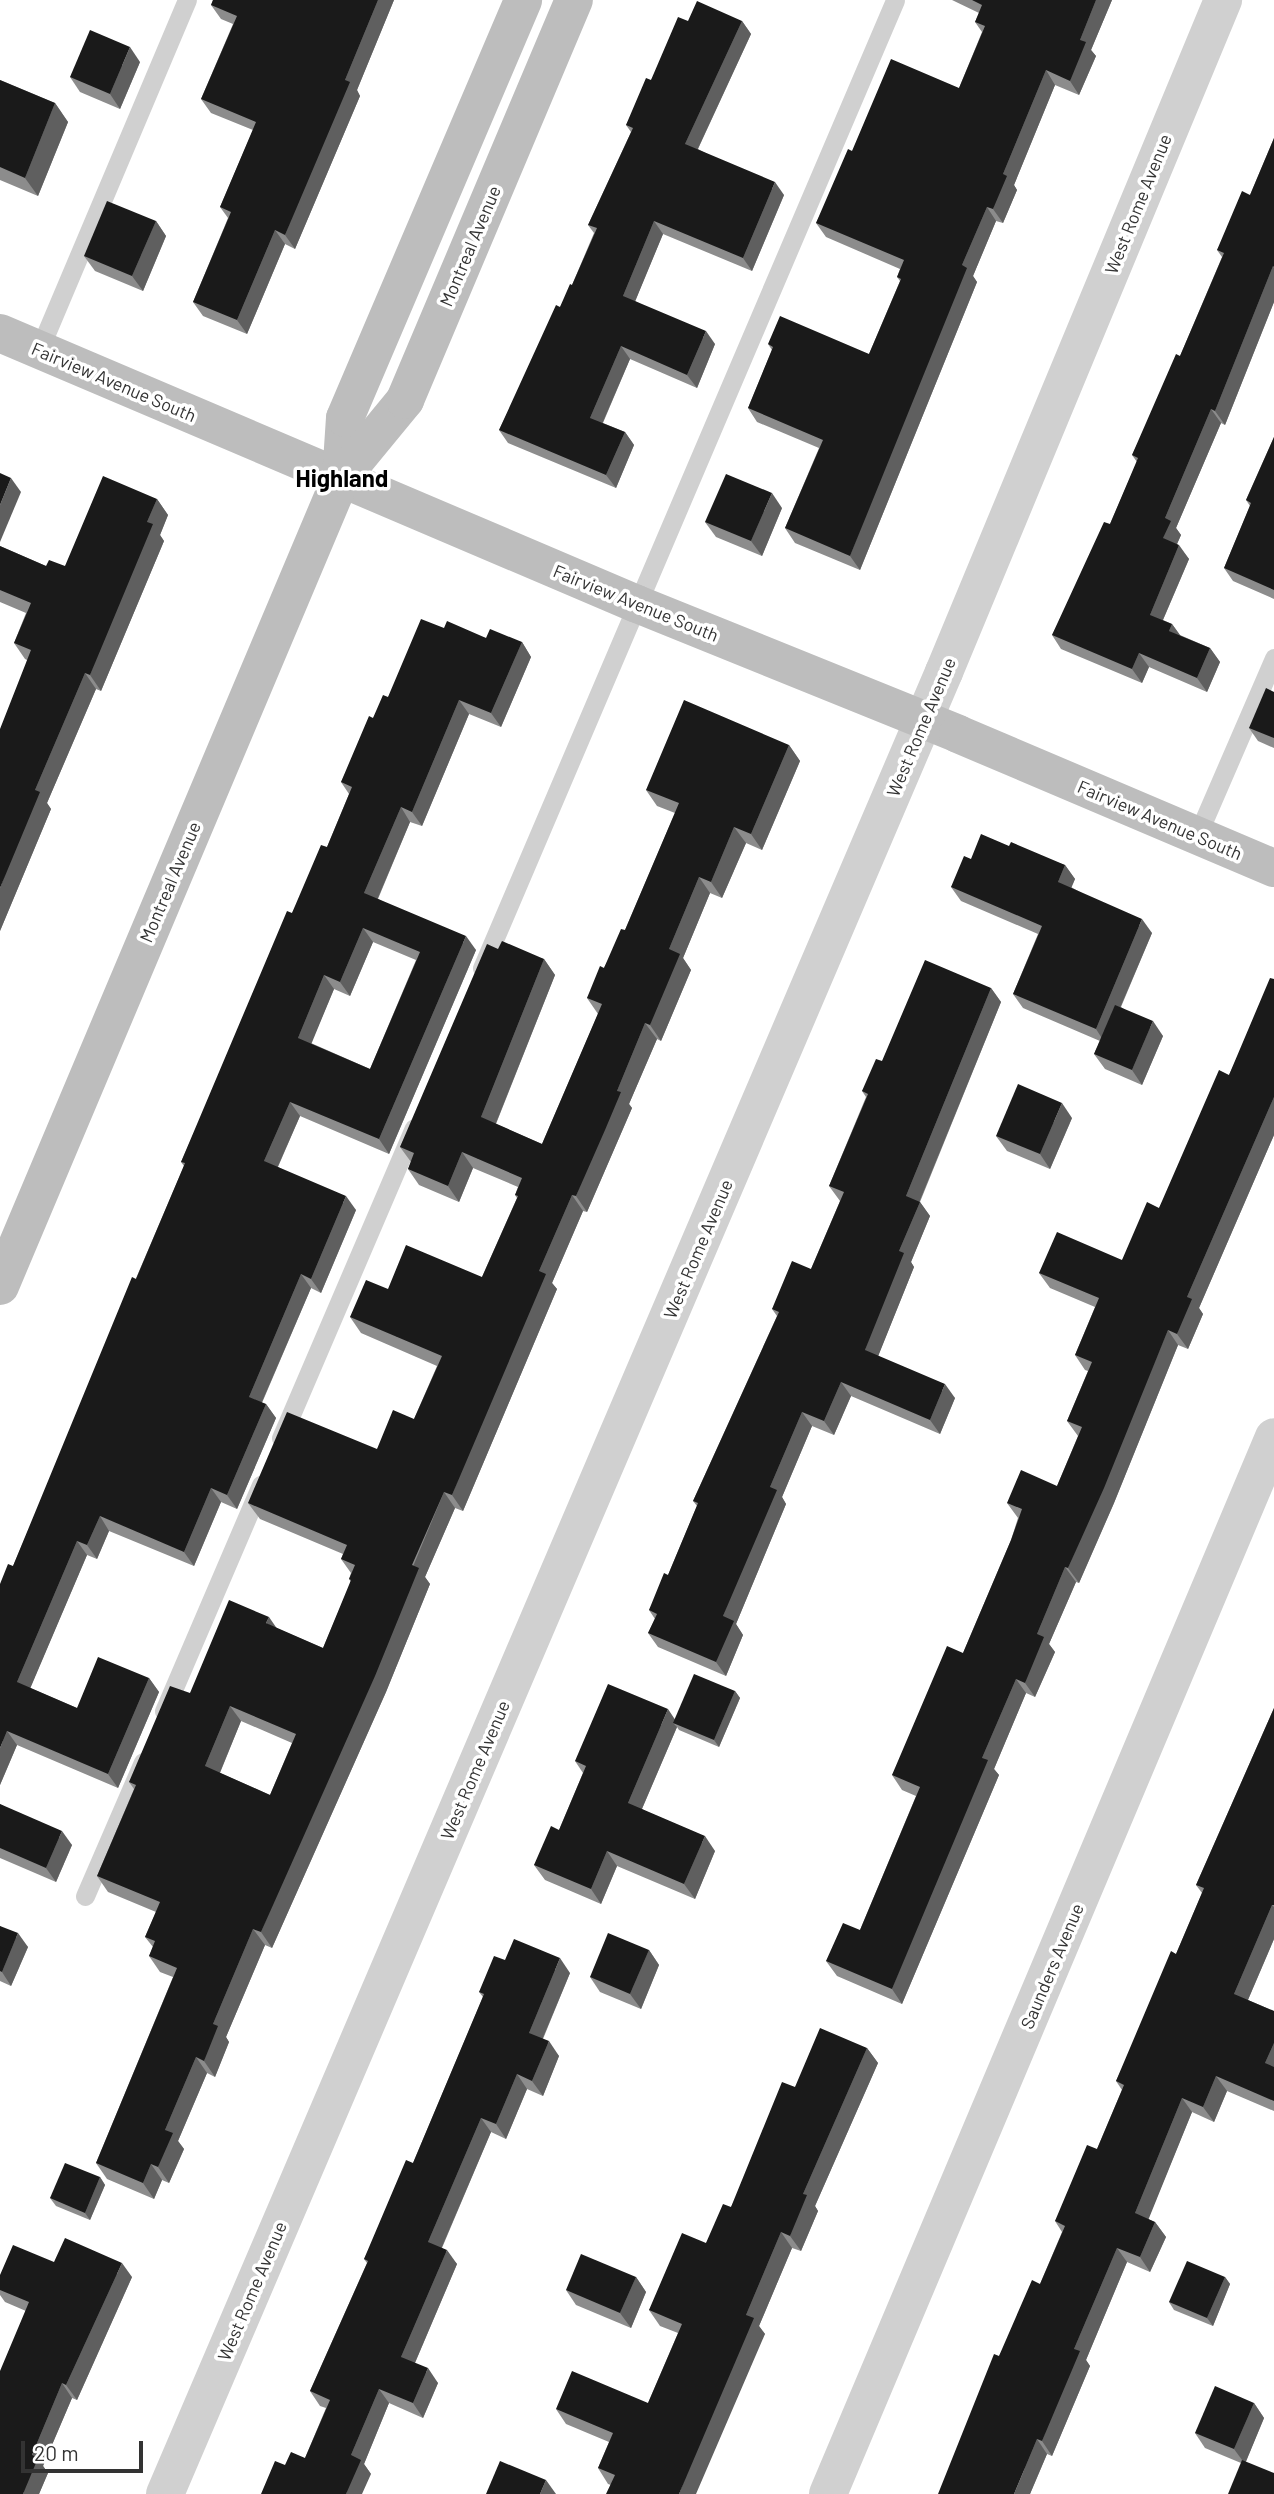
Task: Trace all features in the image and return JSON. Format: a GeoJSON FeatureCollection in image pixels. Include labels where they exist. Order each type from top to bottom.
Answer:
{"type":"FeatureCollection","features":[{"type":"Feature","properties":{"kind":"street","name":"Montreal Avenue"},"geometry":{"type":"LineString","coordinates":[[341,478],[345,418],[523,0]]}},
{"type":"Feature","properties":{"kind":"street","name":"Montreal Avenue"},"geometry":{"type":"LineString","coordinates":[[0,1286],[341,478],[405,400],[575,0]]}},
{"type":"Feature","properties":{"kind":"street","name":"West Rome Avenue"},"geometry":{"type":"LineString","coordinates":[[165,2494],[924,720],[1223,0]]}},
{"type":"Feature","properties":{"kind":"street","name":"Fairview Avenue South"},"geometry":{"type":"LineString","coordinates":[[0,333],[637,604],[924,720],[1274,868]]}},
{"type":"Feature","properties":{"kind":"street","name":"Saunders Avenue"},"geometry":{"type":"LineString","coordinates":[[828,2494],[1274,1437]]}},
{"type":"Feature","properties":{"kind":"lane"},"geometry":{"type":"LineString","coordinates":[[39,350],[187,0]]}},
{"type":"Feature","properties":{"kind":"lane"},"geometry":{"type":"LineString","coordinates":[[474,987],[895,0]]}},
{"type":"Feature","properties":{"kind":"lane"},"geometry":{"type":"LineString","coordinates":[[1197,836],[1274,658]]}},
{"type":"Feature","properties":{"kind":"lane"},"geometry":{"type":"LineString","coordinates":[[85,1896],[419,1115]]}},
{"type":"Feature","properties":{"kind":"building"},"geometry":{"type":"Polygon","coordinates":[[[213,0],[378,0],[345,80],[350,82],[285,235],[275,230],[237,320],[193,302],[231,212],[220,207],[256,122],[201,99],[237,16],[211,5],[213,0]]]}},
{"type":"Feature","properties":{"kind":"building"},"geometry":{"type":"Polygon","coordinates":[[[972,0],[1096,0],[1080,40],[1086,42],[1070,81],[1046,70],[1003,174],[1007,176],[993,209],[987,207],[962,265],[967,268],[850,556],[785,528],[823,440],[748,408],[773,347],[768,344],[780,316],[869,354],[901,279],[897,277],[904,260],[816,223],[848,149],[852,151],[891,59],[959,88],[985,26],[975,22],[982,5],[972,0]]]}},
{"type":"Feature","properties":{"kind":"building"},"geometry":{"type":"Polygon","coordinates":[[[697,1],[742,21],[685,144],[775,182],[743,258],[654,221],[623,296],[706,331],[687,375],[621,346],[590,418],[625,432],[606,475],[499,430],[556,305],[560,307],[570,284],[572,285],[597,228],[588,225],[633,128],[626,125],[646,78],[651,80],[678,17],[688,21],[697,1]]]}},
{"type":"Feature","properties":{"kind":"building"},"geometry":{"type":"Polygon","coordinates":[[[90,30],[130,47],[110,94],[70,77],[90,30]]]}},
{"type":"Feature","properties":{"kind":"building"},"geometry":{"type":"Polygon","coordinates":[[[0,80],[55,103],[25,178],[0,167],[0,80]]]}},
{"type":"Feature","properties":{"kind":"building"},"geometry":{"type":"Polygon","coordinates":[[[1274,138],[1274,267],[1215,411],[1211,409],[1165,518],[1171,521],[1163,538],[1179,545],[1150,615],[1172,624],[1169,631],[1210,648],[1197,678],[1139,653],[1132,669],[1052,635],[1104,522],[1110,524],[1138,458],[1132,455],[1176,354],[1180,356],[1224,253],[1217,250],[1242,191],[1250,195],[1274,138]]]}},
{"type":"Feature","properties":{"kind":"building"},"geometry":{"type":"Polygon","coordinates":[[[107,201],[156,221],[132,276],[84,256],[107,201]]]}},
{"type":"Feature","properties":{"kind":"building"},"geometry":{"type":"Polygon","coordinates":[[[1274,437],[1274,590],[1224,568],[1251,503],[1246,500],[1274,437]]]}},
{"type":"Feature","properties":{"kind":"building"},"geometry":{"type":"Polygon","coordinates":[[[0,473],[11,478],[0,505],[0,473]]]}},
{"type":"Feature","properties":{"kind":"building"},"geometry":{"type":"Polygon","coordinates":[[[726,474],[772,493],[751,541],[705,522],[726,474]]]}},
{"type":"Feature","properties":{"kind":"building"},"geometry":{"type":"Polygon","coordinates":[[[103,476],[157,499],[147,522],[153,524],[90,675],[85,673],[35,790],[40,792],[0,888],[0,729],[31,650],[14,643],[31,603],[0,590],[0,546],[46,566],[49,560],[65,566],[103,476]]]}},
{"type":"Feature","properties":{"kind":"building"},"geometry":{"type":"Polygon","coordinates":[[[421,619],[444,628],[447,621],[486,638],[490,629],[522,642],[491,713],[459,700],[412,812],[401,807],[364,893],[466,936],[379,1139],[290,1102],[264,1161],[346,1196],[311,1279],[301,1274],[249,1397],[266,1404],[227,1495],[211,1488],[184,1552],[100,1516],[87,1545],[77,1541],[17,1682],[77,1708],[98,1657],[149,1678],[108,1774],[7,1731],[0,1748],[0,1584],[8,1564],[13,1566],[132,1277],[136,1279],[185,1163],[181,1162],[287,911],[292,913],[321,845],[327,847],[352,787],[341,782],[369,716],[373,718],[383,695],[388,697],[421,619]],[[363,928],[340,982],[324,975],[298,1038],[370,1069],[420,952],[363,928]]]}},
{"type":"Feature","properties":{"kind":"building"},"geometry":{"type":"Polygon","coordinates":[[[1266,688],[1274,692],[1274,738],[1249,728],[1266,688]]]}},
{"type":"Feature","properties":{"kind":"building"},"geometry":{"type":"Polygon","coordinates":[[[684,700],[789,745],[751,834],[734,827],[711,882],[699,877],[669,949],[680,954],[650,1025],[645,1023],[617,1091],[621,1092],[605,1130],[576,1196],[572,1195],[539,1271],[546,1274],[452,1495],[444,1492],[412,1565],[419,1568],[375,1676],[261,1932],[253,1929],[213,2024],[218,2026],[204,2061],[196,2057],[165,2130],[173,2133],[158,2167],[151,2164],[143,2183],[96,2163],[177,1968],[149,1956],[155,1941],[145,1937],[160,1902],[97,1876],[136,1785],[129,1782],[170,1686],[190,1693],[229,1600],[269,1617],[266,1623],[323,1648],[355,1565],[341,1559],[347,1545],[248,1503],[287,1412],[377,1449],[393,1410],[414,1419],[442,1356],[350,1317],[366,1280],[388,1289],[406,1245],[482,1277],[518,1196],[515,1195],[522,1178],[462,1152],[448,1186],[408,1169],[414,1153],[400,1147],[487,944],[498,949],[502,941],[544,959],[481,1117],[542,1144],[602,1004],[587,998],[600,966],[604,968],[621,929],[625,930],[679,803],[646,790],[684,700]],[[230,1706],[205,1766],[270,1795],[296,1734],[230,1706]]]}},
{"type":"Feature","properties":{"kind":"building"},"geometry":{"type":"Polygon","coordinates":[[[981,834],[1009,846],[1011,842],[1065,865],[1058,882],[1142,919],[1096,1029],[1013,994],[1042,926],[951,887],[964,856],[971,859],[981,834]]]}},
{"type":"Feature","properties":{"kind":"building"},"geometry":{"type":"Polygon","coordinates":[[[925,960],[991,988],[906,1196],[920,1202],[899,1251],[904,1253],[865,1350],[945,1384],[930,1420],[841,1382],[824,1421],[802,1412],[770,1487],[777,1490],[723,1616],[734,1621],[716,1662],[648,1633],[657,1614],[649,1610],[664,1573],[668,1575],[698,1503],[693,1501],[779,1312],[772,1309],[792,1261],[811,1269],[844,1192],[829,1186],[868,1094],[862,1091],[876,1059],[882,1061],[925,960]]]}},
{"type":"Feature","properties":{"kind":"building"},"geometry":{"type":"Polygon","coordinates":[[[1270,978],[1274,979],[1274,1097],[1187,1297],[1192,1299],[1177,1334],[1168,1330],[1104,1488],[1068,1568],[1065,1567],[1037,1634],[1044,1637],[1025,1683],[1016,1679],[982,1758],[988,1760],[892,1989],[826,1961],[843,1923],[860,1930],[920,1787],[892,1775],[947,1646],[963,1653],[1011,1540],[1022,1509],[1007,1503],[1021,1470],[1057,1486],[1082,1427],[1067,1421],[1092,1362],[1075,1355],[1099,1298],[1039,1273],[1057,1232],[1122,1260],[1147,1202],[1159,1208],[1219,1070],[1229,1075],[1270,978]]]}},
{"type":"Feature","properties":{"kind":"building"},"geometry":{"type":"Polygon","coordinates":[[[1115,1005],[1153,1021],[1132,1070],[1094,1054],[1115,1005]]]}},
{"type":"Feature","properties":{"kind":"building"},"geometry":{"type":"Polygon","coordinates":[[[1018,1084],[1062,1103],[1040,1154],[996,1136],[1018,1084]]]}},
{"type":"Feature","properties":{"kind":"building"},"geometry":{"type":"Polygon","coordinates":[[[694,1674],[735,1691],[714,1740],[673,1723],[694,1674]]]}},
{"type":"Feature","properties":{"kind":"building"},"geometry":{"type":"Polygon","coordinates":[[[608,1684],[668,1709],[628,1803],[705,1836],[684,1884],[607,1851],[591,1889],[534,1865],[551,1826],[559,1830],[586,1766],[575,1761],[608,1684]]]}},
{"type":"Feature","properties":{"kind":"building"},"geometry":{"type":"Polygon","coordinates":[[[1274,1708],[1274,1905],[1234,1994],[1274,2011],[1274,2043],[1265,2063],[1274,2067],[1274,2101],[1216,2076],[1203,2107],[1182,2098],[1135,2213],[1155,2222],[1140,2257],[1117,2248],[1074,2349],[1080,2351],[1042,2441],[1037,2439],[1014,2494],[938,2494],[994,2354],[999,2356],[1032,2280],[1040,2284],[1065,2226],[1055,2221],[1087,2145],[1097,2149],[1124,2085],[1116,2081],[1171,1951],[1176,1954],[1204,1888],[1196,1885],[1274,1708]]]}},
{"type":"Feature","properties":{"kind":"building"},"geometry":{"type":"Polygon","coordinates":[[[0,1804],[62,1831],[46,1868],[0,1848],[0,1804]]]}},
{"type":"Feature","properties":{"kind":"building"},"geometry":{"type":"Polygon","coordinates":[[[0,1926],[18,1933],[2,1972],[0,1971],[0,1926]]]}},
{"type":"Feature","properties":{"kind":"building"},"geometry":{"type":"Polygon","coordinates":[[[608,1933],[649,1950],[630,1994],[590,1977],[608,1933]]]}},
{"type":"Feature","properties":{"kind":"building"},"geometry":{"type":"Polygon","coordinates":[[[514,1939],[560,1958],[529,2033],[549,2041],[532,2081],[517,2074],[496,2124],[481,2118],[428,2242],[447,2250],[401,2357],[428,2368],[413,2403],[379,2389],[351,2455],[361,2460],[346,2494],[261,2494],[275,2461],[285,2465],[291,2452],[305,2458],[330,2400],[310,2391],[368,2261],[364,2259],[406,2160],[413,2163],[484,1994],[479,1992],[494,1956],[505,1960],[514,1939]]]}},
{"type":"Feature","properties":{"kind":"building"},"geometry":{"type":"Polygon","coordinates":[[[820,2028],[867,2048],[803,2194],[807,2195],[790,2236],[781,2232],[746,2315],[754,2318],[679,2494],[606,2494],[615,2475],[598,2468],[613,2433],[556,2409],[572,2371],[648,2403],[682,2324],[649,2310],[682,2233],[706,2243],[723,2204],[731,2207],[782,2082],[795,2087],[820,2028]]]}},
{"type":"Feature","properties":{"kind":"building"},"geometry":{"type":"Polygon","coordinates":[[[65,2163],[100,2177],[85,2213],[50,2198],[65,2163]]]}},
{"type":"Feature","properties":{"kind":"building"},"geometry":{"type":"Polygon","coordinates":[[[65,2238],[122,2263],[66,2385],[62,2383],[32,2455],[38,2458],[23,2494],[0,2494],[0,2371],[29,2302],[0,2290],[0,2275],[13,2245],[54,2262],[65,2238]]]}},
{"type":"Feature","properties":{"kind":"building"},"geometry":{"type":"Polygon","coordinates":[[[581,2254],[636,2277],[620,2313],[566,2290],[581,2254]]]}},
{"type":"Feature","properties":{"kind":"building"},"geometry":{"type":"Polygon","coordinates":[[[1187,2261],[1225,2277],[1207,2318],[1169,2302],[1187,2261]]]}},
{"type":"Feature","properties":{"kind":"building"},"geometry":{"type":"Polygon","coordinates":[[[1215,2386],[1254,2403],[1234,2449],[1195,2433],[1215,2386]]]}},
{"type":"Feature","properties":{"kind":"building"},"geometry":{"type":"Polygon","coordinates":[[[1242,2460],[1274,2473],[1274,2494],[1228,2494],[1242,2460]]]}},
{"type":"Feature","properties":{"kind":"building"},"geometry":{"type":"Polygon","coordinates":[[[500,2461],[546,2480],[540,2494],[486,2494],[500,2461]]]}},
{"type":"Feature","properties":{"kind":"district","name":"Highland"},"geometry":{"type":"Point","coordinates":[342,478]}}]}
